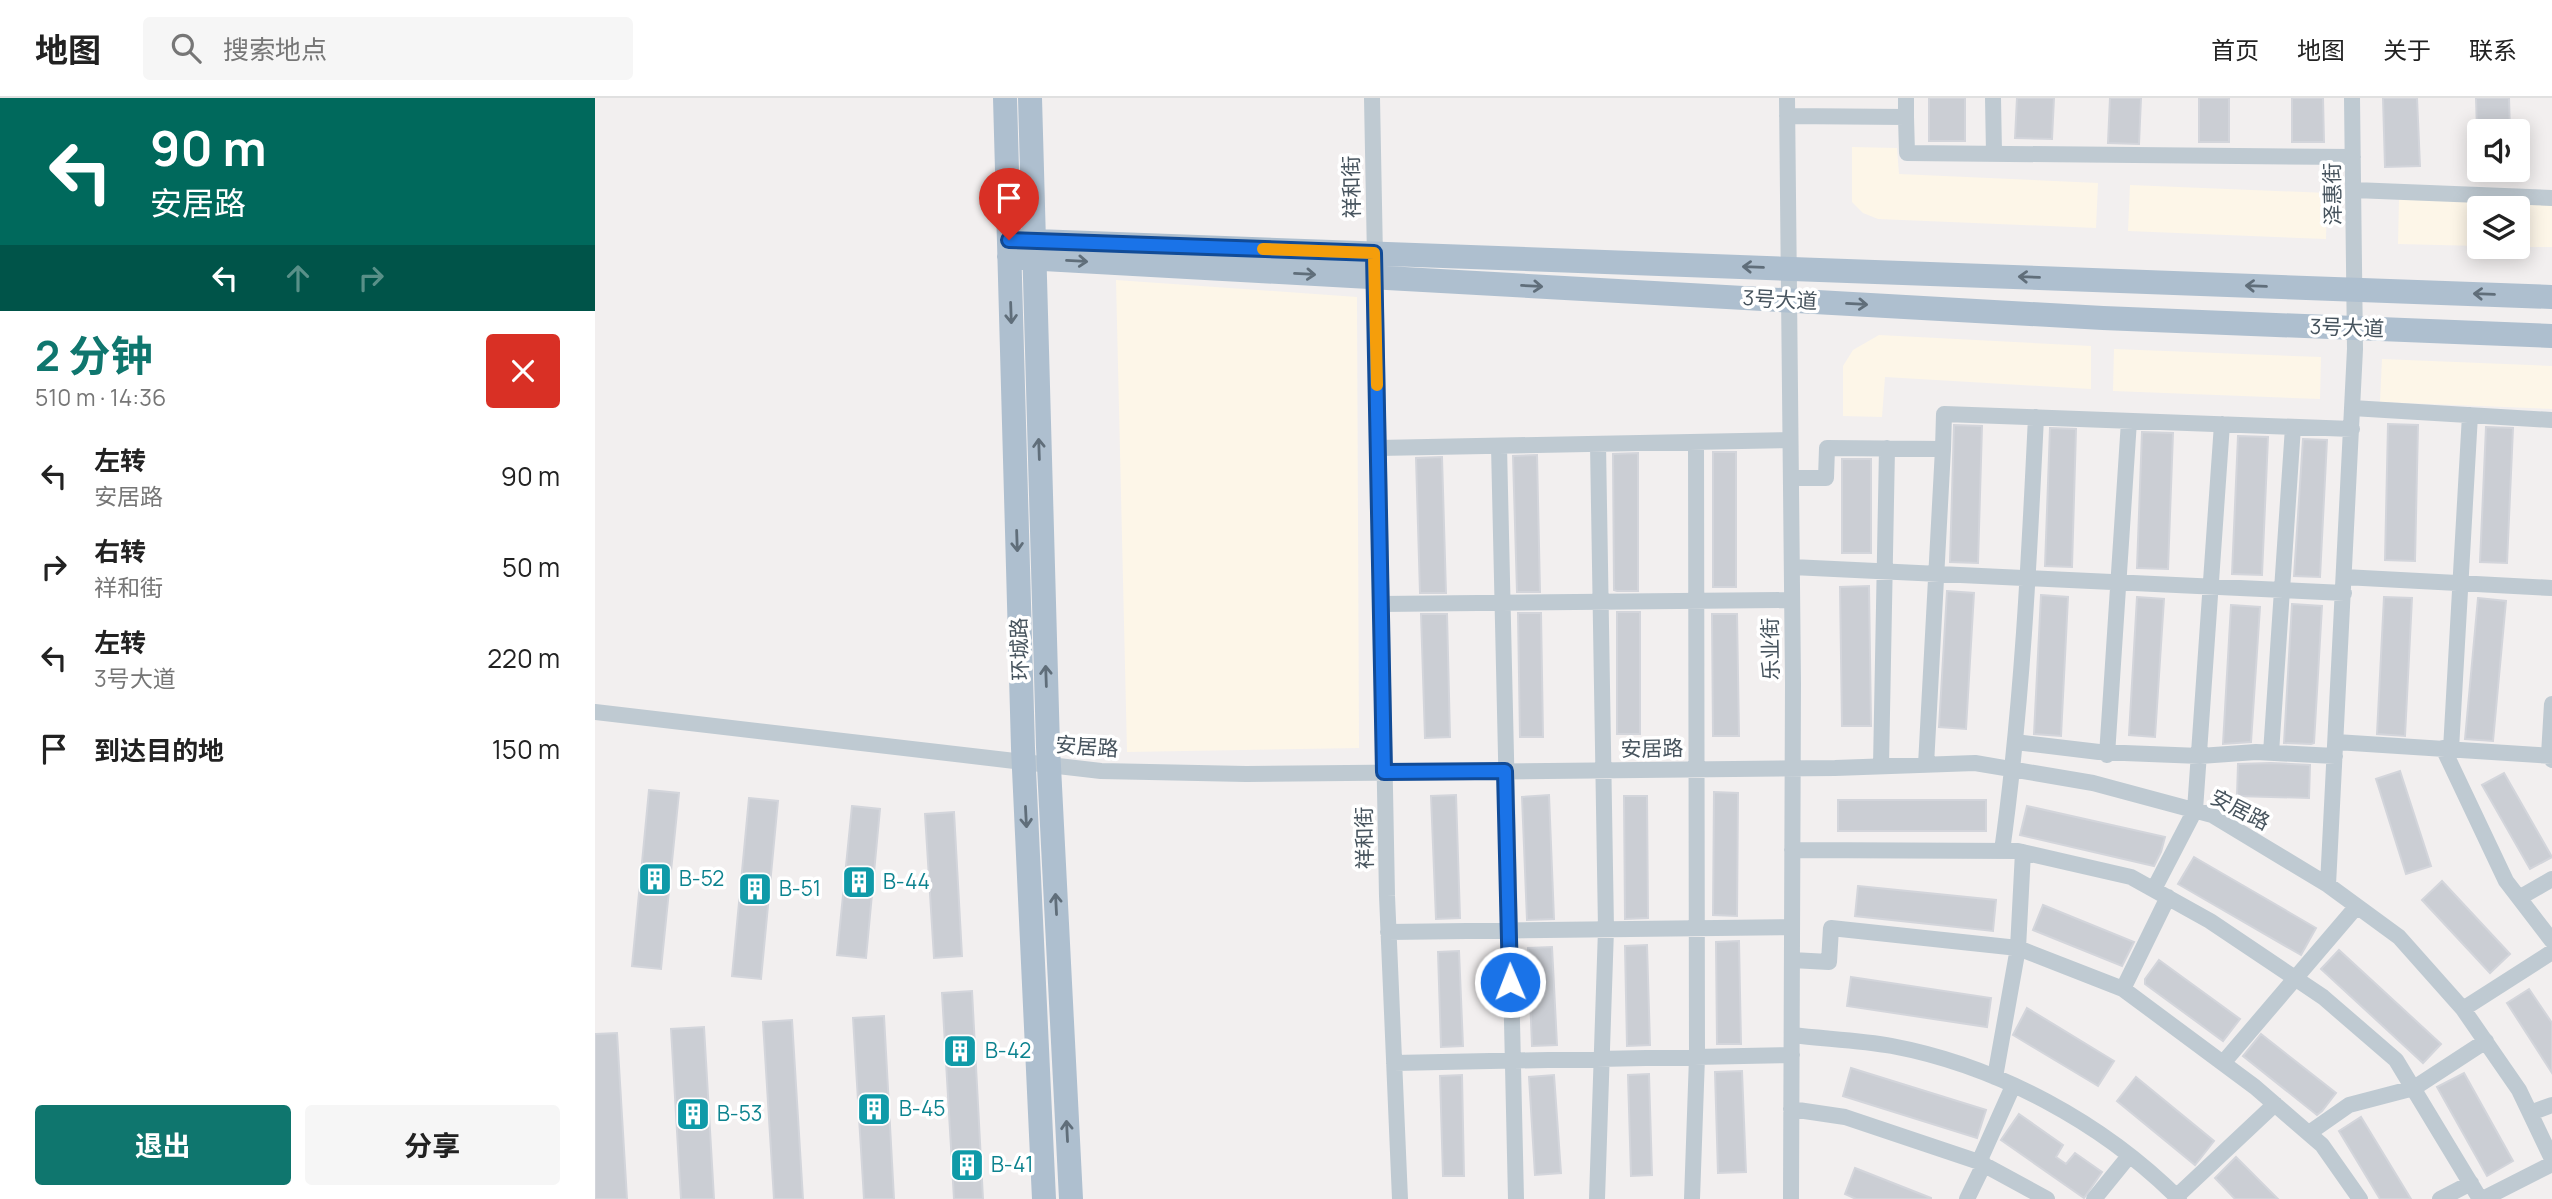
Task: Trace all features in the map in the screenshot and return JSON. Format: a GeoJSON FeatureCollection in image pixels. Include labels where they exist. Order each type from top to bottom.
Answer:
{"type":"FeatureCollection","features":[{"type":"Feature","properties":{"kind":"main road","name":"环城路"},"geometry":{"type":"LineString","coordinates":[[1005,98],[1023,764],[1044,1199]]}},
{"type":"Feature","properties":{"kind":"main road"},"geometry":{"type":"LineString","coordinates":[[1030,98],[1049,766],[1071,1199]]}},
{"type":"Feature","properties":{"kind":"main road","name":"3号大道"},"geometry":{"type":"LineString","coordinates":[[1009,248],[1374,253],[2552,297]]}},
{"type":"Feature","properties":{"kind":"main road","name":"3号大道"},"geometry":{"type":"LineString","coordinates":[[1034,249],[1375,278],[1789,301],[2552,336]]}},
{"type":"Feature","properties":{"kind":"street","name":"祥和街"},"geometry":{"type":"LineString","coordinates":[[1372,98],[1388,932],[1400,1199]]}},
{"type":"Feature","properties":{"kind":"street","name":"乐业街"},"geometry":{"type":"LineString","coordinates":[[1787,98],[1792,567],[1791,1199]]}},
{"type":"Feature","properties":{"kind":"street"},"geometry":{"type":"LineString","coordinates":[[1906,98],[1907,153],[2353,157]]}},
{"type":"Feature","properties":{"kind":"street"},"geometry":{"type":"LineString","coordinates":[[1993,98],[1994,153]]}},
{"type":"Feature","properties":{"kind":"street","name":"泽惠街"},"geometry":{"type":"LineString","coordinates":[[2328,885],[2356,328],[2353,98]]}},
{"type":"Feature","properties":{"kind":"street"},"geometry":{"type":"LineString","coordinates":[[1787,116],[1906,117]]}},
{"type":"Feature","properties":{"kind":"street"},"geometry":{"type":"LineString","coordinates":[[2354,190],[2552,198]]}},
{"type":"Feature","properties":{"kind":"street"},"geometry":{"type":"LineString","coordinates":[[2353,408],[2552,420]]}},
{"type":"Feature","properties":{"kind":"street"},"geometry":{"type":"LineString","coordinates":[[1926,765],[1944,414],[2352,429]]}},
{"type":"Feature","properties":{"kind":"street"},"geometry":{"type":"LineString","coordinates":[[2470,415],[2462,583],[2447,749],[2506,881],[2552,941]]}},
{"type":"Feature","properties":{"kind":"street"},"geometry":{"type":"LineString","coordinates":[[2002,851],[2013,769],[2029,578],[2036,417]]}},
{"type":"Feature","properties":{"kind":"street"},"geometry":{"type":"LineString","coordinates":[[2107,753],[2129,421]]}},
{"type":"Feature","properties":{"kind":"street"},"geometry":{"type":"LineString","coordinates":[[2123,989],[2195,810],[2223,424]]}},
{"type":"Feature","properties":{"kind":"street"},"geometry":{"type":"LineString","coordinates":[[2271,753],[2293,427]]}},
{"type":"Feature","properties":{"kind":"street"},"geometry":{"type":"LineString","coordinates":[[1378,448],[1790,440]]}},
{"type":"Feature","properties":{"kind":"street"},"geometry":{"type":"LineString","coordinates":[[1692,1199],[1698,928],[1696,442]]}},
{"type":"Feature","properties":{"kind":"street"},"geometry":{"type":"LineString","coordinates":[[1597,1199],[1606,929],[1601,770],[1598,444]]}},
{"type":"Feature","properties":{"kind":"street"},"geometry":{"type":"LineString","coordinates":[[1499,446],[1515,1199]]}},
{"type":"Feature","properties":{"kind":"street"},"geometry":{"type":"LineString","coordinates":[[1791,478],[1826,478],[1827,448],[1943,449]]}},
{"type":"Feature","properties":{"kind":"street"},"geometry":{"type":"LineString","coordinates":[[1881,766],[1887,448]]}},
{"type":"Feature","properties":{"kind":"street"},"geometry":{"type":"LineString","coordinates":[[1792,567],[2282,590],[2344,585],[2462,583],[2552,588]]}},
{"type":"Feature","properties":{"kind":"street"},"geometry":{"type":"LineString","coordinates":[[1381,604],[1792,600]]}},
{"type":"Feature","properties":{"kind":"street"},"geometry":{"type":"LineString","coordinates":[[2015,742],[2107,753],[2200,757],[2336,749],[2447,749],[2551,757],[2552,704]]}},
{"type":"Feature","properties":{"kind":"street","name":"安居路"},"geometry":{"type":"LineString","coordinates":[[595,712],[1101,771],[1247,774],[1792,769],[1975,763],[2093,783],[2213,815],[2328,885],[2399,937],[2463,1009],[2486,1041],[2519,1090],[2552,1162]]}},
{"type":"Feature","properties":{"kind":"street"},"geometry":{"type":"LineString","coordinates":[[1792,850],[2023,852],[2131,877],[2210,921],[2295,978],[2323,998],[2396,1060],[2481,1199],[2552,1162]]}},
{"type":"Feature","properties":{"kind":"street"},"geometry":{"type":"LineString","coordinates":[[1995,1077],[2018,948],[2023,852]]}},
{"type":"Feature","properties":{"kind":"street"},"geometry":{"type":"LineString","coordinates":[[2519,898],[2552,880]]}},
{"type":"Feature","properties":{"kind":"street"},"geometry":{"type":"LineString","coordinates":[[2223,1063],[2357,905]]}},
{"type":"Feature","properties":{"kind":"street"},"geometry":{"type":"LineString","coordinates":[[1388,932],[1792,927]]}},
{"type":"Feature","properties":{"kind":"street"},"geometry":{"type":"LineString","coordinates":[[1792,960],[1829,962],[1831,928],[2018,948],[2123,989],[2223,1063],[2309,1133],[2322,1145],[2360,1199]]}},
{"type":"Feature","properties":{"kind":"street"},"geometry":{"type":"LineString","coordinates":[[2463,1009],[2552,952]]}},
{"type":"Feature","properties":{"kind":"street"},"geometry":{"type":"LineString","coordinates":[[1792,1035],[1892,1046],[1995,1077],[2087,1125],[2178,1198],[2275,1104]]}},
{"type":"Feature","properties":{"kind":"street"},"geometry":{"type":"LineString","coordinates":[[2309,1133],[2349,1105],[2414,1088],[2486,1041]]}},
{"type":"Feature","properties":{"kind":"street"},"geometry":{"type":"LineString","coordinates":[[1394,1063],[1791,1055]]}},
{"type":"Feature","properties":{"kind":"street"},"geometry":{"type":"LineString","coordinates":[[1967,1199],[2013,1086]]}},
{"type":"Feature","properties":{"kind":"street"},"geometry":{"type":"LineString","coordinates":[[2530,1113],[2552,1105]]}},
{"type":"Feature","properties":{"kind":"street"},"geometry":{"type":"LineString","coordinates":[[1791,1109],[1845,1117],[1982,1163],[2047,1199]]}},
{"type":"Feature","properties":{"kind":"street"},"geometry":{"type":"LineString","coordinates":[[2094,1199],[2129,1157]]}},
{"type":"Feature","properties":{"kind":"street"},"geometry":{"type":"LineString","coordinates":[[2440,1199],[2471,1183]]}},
{"type":"Feature","properties":{"kind":"shaded area"},"geometry":{"type":"Polygon","coordinates":[[[1852,147],[1897,148],[1899,174],[2098,183],[2096,228],[1878,219],[1863,213],[1852,202],[1852,147]]]}},
{"type":"Feature","properties":{"kind":"shaded area"},"geometry":{"type":"Polygon","coordinates":[[[2130,185],[2327,193],[2326,239],[2128,231],[2130,185]]]}},
{"type":"Feature","properties":{"kind":"shaded area"},"geometry":{"type":"Polygon","coordinates":[[[2399,199],[2467,201],[2467,246],[2398,244],[2399,199]]]}},
{"type":"Feature","properties":{"kind":"shaded area"},"geometry":{"type":"Polygon","coordinates":[[[2530,202],[2552,203],[2552,247],[2530,247],[2530,202]]]}},
{"type":"Feature","properties":{"kind":"shaded area"},"geometry":{"type":"Polygon","coordinates":[[[1116,280],[1357,297],[1359,748],[1127,752],[1116,280]]]}},
{"type":"Feature","properties":{"kind":"shaded area"},"geometry":{"type":"Polygon","coordinates":[[[1879,335],[2091,346],[2091,389],[1885,377],[1882,417],[1843,416],[1843,366],[1853,350],[1879,335]]]}},
{"type":"Feature","properties":{"kind":"shaded area"},"geometry":{"type":"Polygon","coordinates":[[[2114,349],[2321,357],[2320,399],[2113,391],[2114,349]]]}},
{"type":"Feature","properties":{"kind":"shaded area"},"geometry":{"type":"Polygon","coordinates":[[[2382,359],[2552,366],[2552,409],[2380,402],[2382,359]]]}},
{"type":"Feature","properties":{"kind":"building"},"geometry":{"type":"Polygon","coordinates":[[[1929,98],[1965,98],[1965,141],[1929,141],[1929,98]]]}},
{"type":"Feature","properties":{"kind":"building"},"geometry":{"type":"Polygon","coordinates":[[[2017,98],[2054,98],[2052,139],[2015,138],[2017,98]]]}},
{"type":"Feature","properties":{"kind":"building"},"geometry":{"type":"Polygon","coordinates":[[[2110,98],[2141,98],[2139,144],[2108,143],[2110,98]]]}},
{"type":"Feature","properties":{"kind":"building"},"geometry":{"type":"Polygon","coordinates":[[[2199,98],[2229,98],[2229,142],[2199,142],[2199,98]]]}},
{"type":"Feature","properties":{"kind":"building"},"geometry":{"type":"Polygon","coordinates":[[[2292,98],[2323,98],[2324,142],[2292,142],[2292,98]]]}},
{"type":"Feature","properties":{"kind":"building"},"geometry":{"type":"Polygon","coordinates":[[[2383,98],[2417,98],[2420,166],[2385,167],[2383,98]]]}},
{"type":"Feature","properties":{"kind":"building"},"geometry":{"type":"Polygon","coordinates":[[[2476,98],[2509,98],[2510,119],[2477,119],[2476,98]]]}},
{"type":"Feature","properties":{"kind":"building"},"geometry":{"type":"Polygon","coordinates":[[[2388,424],[2418,425],[2415,561],[2385,560],[2388,424]]]}},
{"type":"Feature","properties":{"kind":"building"},"geometry":{"type":"Polygon","coordinates":[[[1954,425],[1982,426],[1978,563],[1950,562],[1954,425]]]}},
{"type":"Feature","properties":{"kind":"building"},"geometry":{"type":"Polygon","coordinates":[[[2486,427],[2513,428],[2507,563],[2480,562],[2486,427]]]}},
{"type":"Feature","properties":{"kind":"building"},"geometry":{"type":"Polygon","coordinates":[[[2050,428],[2076,429],[2072,567],[2045,566],[2050,428]]]}},
{"type":"Feature","properties":{"kind":"building"},"geometry":{"type":"Polygon","coordinates":[[[2142,432],[2173,433],[2168,569],[2137,568],[2142,432]]]}},
{"type":"Feature","properties":{"kind":"building"},"geometry":{"type":"Polygon","coordinates":[[[2238,436],[2268,437],[2262,575],[2232,574],[2238,436]]]}},
{"type":"Feature","properties":{"kind":"building"},"geometry":{"type":"Polygon","coordinates":[[[2303,439],[2327,440],[2320,577],[2294,576],[2303,439]]]}},
{"type":"Feature","properties":{"kind":"building"},"geometry":{"type":"Polygon","coordinates":[[[1713,452],[1736,452],[1736,587],[1713,587],[1713,452]]]}},
{"type":"Feature","properties":{"kind":"building"},"geometry":{"type":"Polygon","coordinates":[[[1638,453],[1638,591],[1617,591],[1614,590],[1613,454],[1638,453]]]}},
{"type":"Feature","properties":{"kind":"building"},"geometry":{"type":"Polygon","coordinates":[[[1537,455],[1540,592],[1517,592],[1513,456],[1537,455]]]}},
{"type":"Feature","properties":{"kind":"building"},"geometry":{"type":"Polygon","coordinates":[[[1442,457],[1446,593],[1420,593],[1416,458],[1442,457]]]}},
{"type":"Feature","properties":{"kind":"building"},"geometry":{"type":"Polygon","coordinates":[[[1842,459],[1871,459],[1871,553],[1842,553],[1842,459]]]}},
{"type":"Feature","properties":{"kind":"building"},"geometry":{"type":"Polygon","coordinates":[[[1869,586],[1871,726],[1842,726],[1840,587],[1869,586]]]}},
{"type":"Feature","properties":{"kind":"building"},"geometry":{"type":"Polygon","coordinates":[[[1947,591],[1974,593],[1966,729],[1939,727],[1947,591]]]}},
{"type":"Feature","properties":{"kind":"building"},"geometry":{"type":"Polygon","coordinates":[[[2041,595],[2068,597],[2061,736],[2034,734],[2041,595]]]}},
{"type":"Feature","properties":{"kind":"building"},"geometry":{"type":"Polygon","coordinates":[[[2137,597],[2164,599],[2155,737],[2129,735],[2137,597]]]}},
{"type":"Feature","properties":{"kind":"building"},"geometry":{"type":"Polygon","coordinates":[[[2384,597],[2412,598],[2405,736],[2377,734],[2384,597]]]}},
{"type":"Feature","properties":{"kind":"building"},"geometry":{"type":"Polygon","coordinates":[[[2478,598],[2506,601],[2493,741],[2465,739],[2478,598]]]}},
{"type":"Feature","properties":{"kind":"building"},"geometry":{"type":"Polygon","coordinates":[[[2292,604],[2322,606],[2314,743],[2311,744],[2284,743],[2292,604]]]}},
{"type":"Feature","properties":{"kind":"building"},"geometry":{"type":"Polygon","coordinates":[[[2231,605],[2260,607],[2251,742],[2223,744],[2231,605]]]}},
{"type":"Feature","properties":{"kind":"building"},"geometry":{"type":"Polygon","coordinates":[[[1617,612],[1640,612],[1640,734],[1617,734],[1617,612]]]}},
{"type":"Feature","properties":{"kind":"building"},"geometry":{"type":"Polygon","coordinates":[[[1518,613],[1541,613],[1543,737],[1520,737],[1518,613]]]}},
{"type":"Feature","properties":{"kind":"building"},"geometry":{"type":"Polygon","coordinates":[[[1421,614],[1447,614],[1450,737],[1425,738],[1421,614]]]}},
{"type":"Feature","properties":{"kind":"building"},"geometry":{"type":"Polygon","coordinates":[[[1712,614],[1737,614],[1739,736],[1713,736],[1712,614]]]}},
{"type":"Feature","properties":{"kind":"building"},"geometry":{"type":"Polygon","coordinates":[[[2238,764],[2310,765],[2309,798],[2237,796],[2238,764]]]}},
{"type":"Feature","properties":{"kind":"building"},"geometry":{"type":"Polygon","coordinates":[[[2400,771],[2431,866],[2406,874],[2376,779],[2400,771]]]}},
{"type":"Feature","properties":{"kind":"building"},"geometry":{"type":"Polygon","coordinates":[[[2504,773],[2552,857],[2530,869],[2482,785],[2504,773]]]}},
{"type":"Feature","properties":{"kind":"building","name":"B-52"},"geometry":{"type":"Polygon","coordinates":[[[649,790],[679,793],[661,969],[632,966],[649,790]]]}},
{"type":"Feature","properties":{"kind":"building"},"geometry":{"type":"Polygon","coordinates":[[[1714,792],[1738,793],[1737,916],[1713,915],[1714,792]]]}},
{"type":"Feature","properties":{"kind":"building"},"geometry":{"type":"Polygon","coordinates":[[[1456,795],[1460,918],[1436,919],[1431,796],[1456,795]]]}},
{"type":"Feature","properties":{"kind":"building"},"geometry":{"type":"Polygon","coordinates":[[[1549,795],[1554,919],[1527,920],[1522,797],[1549,795]]]}},
{"type":"Feature","properties":{"kind":"building"},"geometry":{"type":"Polygon","coordinates":[[[1624,796],[1647,796],[1648,918],[1625,919],[1624,796]]]}},
{"type":"Feature","properties":{"kind":"building","name":"B-51"},"geometry":{"type":"Polygon","coordinates":[[[749,798],[778,801],[761,979],[732,976],[749,798]]]}},
{"type":"Feature","properties":{"kind":"building"},"geometry":{"type":"Polygon","coordinates":[[[1838,800],[1986,800],[1986,831],[1838,831],[1838,800]]]}},
{"type":"Feature","properties":{"kind":"building","name":"B-44"},"geometry":{"type":"Polygon","coordinates":[[[852,806],[880,809],[866,958],[837,955],[852,806]]]}},
{"type":"Feature","properties":{"kind":"building"},"geometry":{"type":"Polygon","coordinates":[[[2027,806],[2165,837],[2161,852],[2154,866],[2020,835],[2027,806]]]}},
{"type":"Feature","properties":{"kind":"building"},"geometry":{"type":"Polygon","coordinates":[[[954,812],[962,956],[934,958],[925,814],[954,812]]]}},
{"type":"Feature","properties":{"kind":"building"},"geometry":{"type":"Polygon","coordinates":[[[2194,857],[2316,928],[2301,955],[2178,884],[2194,857]]]}},
{"type":"Feature","properties":{"kind":"building"},"geometry":{"type":"Polygon","coordinates":[[[2442,881],[2510,954],[2490,973],[2422,900],[2442,881]]]}},
{"type":"Feature","properties":{"kind":"building"},"geometry":{"type":"Polygon","coordinates":[[[1858,886],[1996,900],[1993,931],[1855,916],[1858,886]]]}},
{"type":"Feature","properties":{"kind":"building"},"geometry":{"type":"Polygon","coordinates":[[[2043,905],[2134,942],[2122,966],[2033,930],[2043,905]]]}},
{"type":"Feature","properties":{"kind":"building"},"geometry":{"type":"Polygon","coordinates":[[[1739,941],[1741,1044],[1717,1044],[1716,942],[1739,941]]]}},
{"type":"Feature","properties":{"kind":"building"},"geometry":{"type":"Polygon","coordinates":[[[1647,945],[1650,1045],[1627,1046],[1625,946],[1647,945]]]}},
{"type":"Feature","properties":{"kind":"building"},"geometry":{"type":"Polygon","coordinates":[[[1552,947],[1557,1045],[1532,1046],[1528,948],[1552,947]]]}},
{"type":"Feature","properties":{"kind":"building"},"geometry":{"type":"Polygon","coordinates":[[[2339,950],[2441,1044],[2423,1063],[2321,969],[2339,950]]]}},
{"type":"Feature","properties":{"kind":"building"},"geometry":{"type":"Polygon","coordinates":[[[1459,951],[1463,1046],[1441,1047],[1438,952],[1459,951]]]}},
{"type":"Feature","properties":{"kind":"building"},"geometry":{"type":"Polygon","coordinates":[[[2159,960],[2240,1019],[2223,1041],[2145,984],[2145,979],[2159,960]]]}},
{"type":"Feature","properties":{"kind":"building"},"geometry":{"type":"Polygon","coordinates":[[[1851,977],[1991,998],[1987,1027],[1847,1006],[1851,977]]]}},
{"type":"Feature","properties":{"kind":"building"},"geometry":{"type":"Polygon","coordinates":[[[2529,989],[2552,1023],[2552,1073],[2507,1003],[2529,989]]]}},
{"type":"Feature","properties":{"kind":"building"},"geometry":{"type":"Polygon","coordinates":[[[972,991],[983,1199],[954,1199],[942,993],[972,991]]]}},
{"type":"Feature","properties":{"kind":"building"},"geometry":{"type":"Polygon","coordinates":[[[2027,1008],[2114,1061],[2098,1086],[2013,1035],[2027,1008]]]}},
{"type":"Feature","properties":{"kind":"building","name":"B-45"},"geometry":{"type":"Polygon","coordinates":[[[884,1016],[894,1199],[864,1199],[853,1018],[884,1016]]]}},
{"type":"Feature","properties":{"kind":"building"},"geometry":{"type":"Polygon","coordinates":[[[792,1020],[803,1199],[774,1199],[763,1022],[792,1020]]]}},
{"type":"Feature","properties":{"kind":"building","name":"B-53"},"geometry":{"type":"Polygon","coordinates":[[[704,1027],[714,1199],[681,1199],[671,1029],[704,1027]]]}},
{"type":"Feature","properties":{"kind":"building"},"geometry":{"type":"Polygon","coordinates":[[[617,1033],[627,1199],[595,1199],[595,1034],[617,1033]]]}},
{"type":"Feature","properties":{"kind":"building"},"geometry":{"type":"Polygon","coordinates":[[[2261,1034],[2336,1093],[2317,1115],[2243,1056],[2261,1034]]]}},
{"type":"Feature","properties":{"kind":"building"},"geometry":{"type":"Polygon","coordinates":[[[1851,1068],[1986,1110],[1977,1138],[1843,1096],[1851,1068]]]}},
{"type":"Feature","properties":{"kind":"building"},"geometry":{"type":"Polygon","coordinates":[[[1742,1071],[1746,1172],[1718,1173],[1715,1072],[1742,1071]]]}},
{"type":"Feature","properties":{"kind":"building"},"geometry":{"type":"Polygon","coordinates":[[[2464,1073],[2513,1161],[2487,1176],[2437,1087],[2464,1073]]]}},
{"type":"Feature","properties":{"kind":"building"},"geometry":{"type":"Polygon","coordinates":[[[1649,1074],[1652,1175],[1631,1176],[1628,1075],[1649,1074]]]}},
{"type":"Feature","properties":{"kind":"building"},"geometry":{"type":"Polygon","coordinates":[[[1462,1075],[1464,1176],[1443,1176],[1440,1076],[1462,1075]]]}},
{"type":"Feature","properties":{"kind":"building"},"geometry":{"type":"Polygon","coordinates":[[[1554,1075],[1561,1173],[1535,1175],[1529,1077],[1554,1075]]]}},
{"type":"Feature","properties":{"kind":"building"},"geometry":{"type":"Polygon","coordinates":[[[2136,1077],[2214,1141],[2195,1165],[2117,1101],[2136,1077]]]}},
{"type":"Feature","properties":{"kind":"building"},"geometry":{"type":"Polygon","coordinates":[[[2019,1114],[2063,1145],[2056,1157],[2066,1164],[2075,1153],[2102,1172],[2084,1198],[2001,1140],[2019,1114]]]}},
{"type":"Feature","properties":{"kind":"building"},"geometry":{"type":"Polygon","coordinates":[[[2361,1117],[2411,1199],[2380,1199],[2339,1131],[2361,1117]]]}},
{"type":"Feature","properties":{"kind":"building"},"geometry":{"type":"Polygon","coordinates":[[[2236,1157],[2278,1199],[2235,1199],[2215,1178],[2236,1157]]]}},
{"type":"Feature","properties":{"kind":"building"},"geometry":{"type":"Polygon","coordinates":[[[1855,1168],[1931,1199],[1856,1199],[1845,1194],[1855,1168]]]}},
{"type":"Feature","properties":{"kind":"slow traffic"},"geometry":{"type":"LineString","coordinates":[[1263,249],[1374,253],[1377,385]]}},
{"type":"Feature","properties":{"kind":"place","name":"B-52"},"geometry":{"type":"Point","coordinates":[655,879]}},
{"type":"Feature","properties":{"kind":"place","name":"B-44"},"geometry":{"type":"Point","coordinates":[859,882]}},
{"type":"Feature","properties":{"kind":"place","name":"B-51"},"geometry":{"type":"Point","coordinates":[755,889]}},
{"type":"Feature","properties":{"kind":"place","name":"B-42"},"geometry":{"type":"Point","coordinates":[960,1051]}},
{"type":"Feature","properties":{"kind":"place","name":"B-45"},"geometry":{"type":"Point","coordinates":[874,1109]}},
{"type":"Feature","properties":{"kind":"place","name":"B-53"},"geometry":{"type":"Point","coordinates":[693,1114]}},
{"type":"Feature","properties":{"kind":"place","name":"B-41"},"geometry":{"type":"Point","coordinates":[967,1165]}},
{"type":"Feature","properties":{"kind":"route"},"geometry":{"type":"LineString","coordinates":[[1009,240],[1374,253],[1384,772],[1505,771],[1510,982]]}}]}
